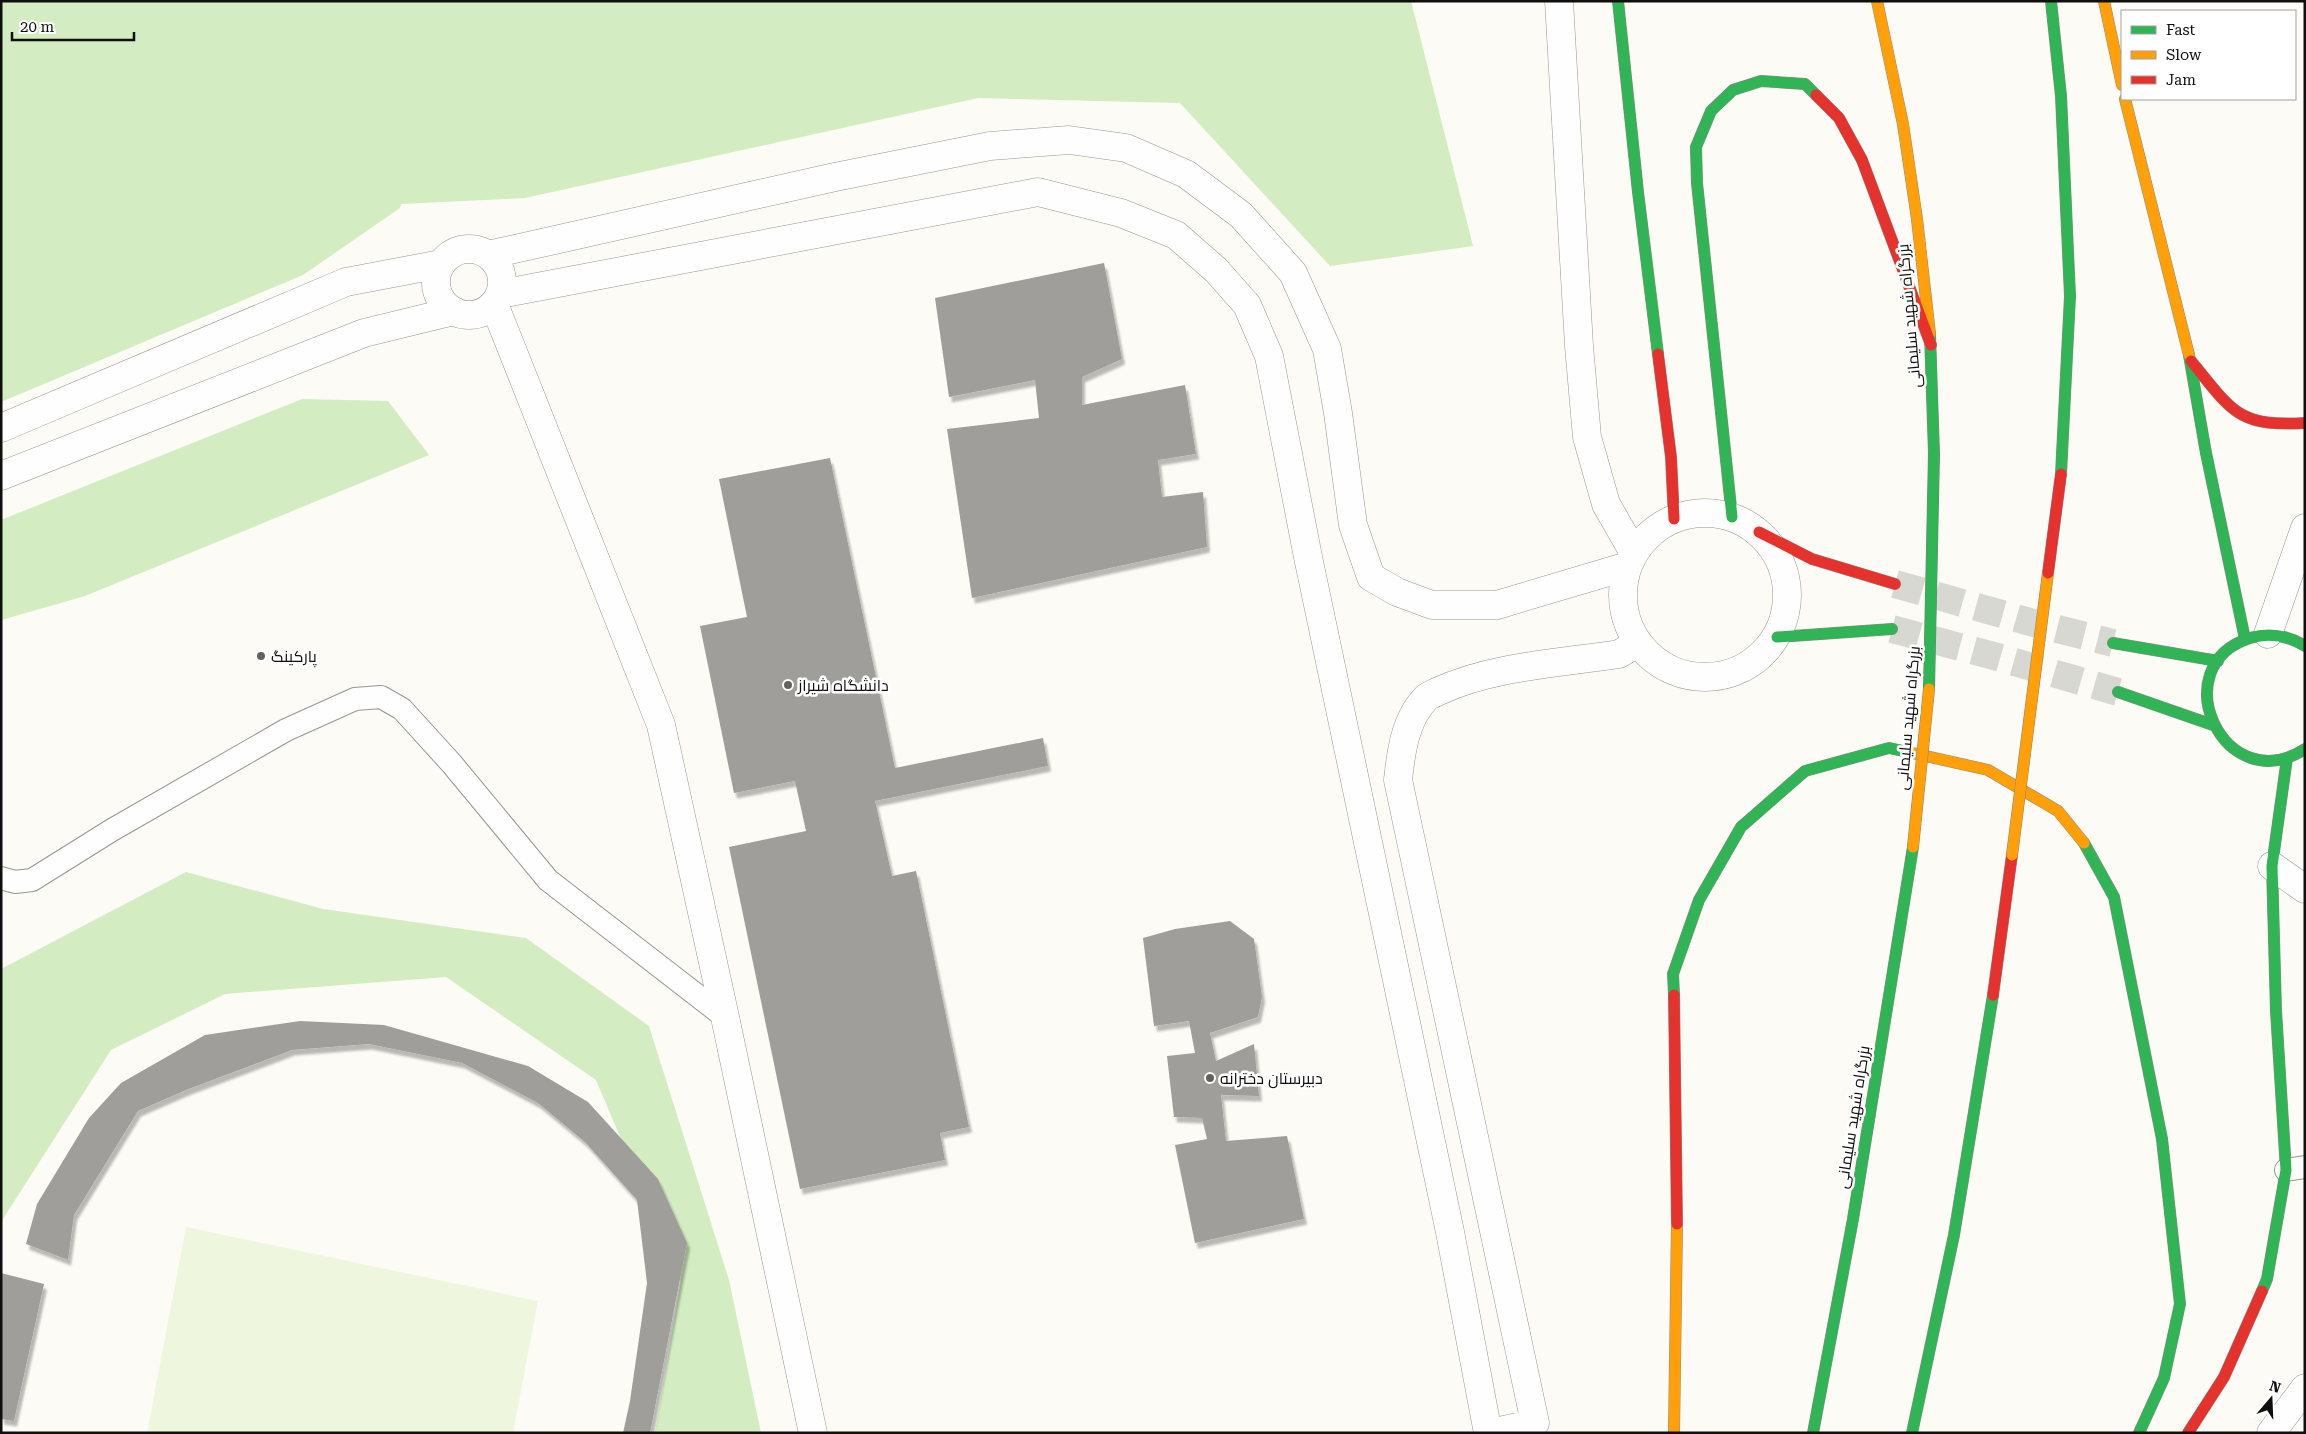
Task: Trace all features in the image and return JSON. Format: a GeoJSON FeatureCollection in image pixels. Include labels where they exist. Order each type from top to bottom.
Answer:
{"type":"FeatureCollection","features":[{"type":"Feature","properties":{"kind":"main road"},"geometry":{"type":"LineString","coordinates":[[1618,1],[1638,192],[1671,457],[1674,519]]}},
{"type":"Feature","properties":{"kind":"main road","name":"بزرگراه شهید سلیمانی"},"geometry":{"type":"LineString","coordinates":[[1813,1433],[1853,1219],[1913,847],[1930,681],[1934,454],[1931,345],[1917,219],[1903,124],[1877,1]]}},
{"type":"Feature","properties":{"kind":"main road"},"geometry":{"type":"LineString","coordinates":[[1912,1433],[1954,1236],[1994,990],[2061,474],[2070,296],[2060,96],[2052,1]]}},
{"type":"Feature","properties":{"kind":"main road"},"geometry":{"type":"LineString","coordinates":[[2104,1],[2121,80]]}},
{"type":"Feature","properties":{"kind":"main road"},"geometry":{"type":"LineString","coordinates":[[1732,517],[1697,183],[1696,147],[1711,111],[1733,90],[1761,81],[1805,84],[1839,118],[1862,160],[1931,345]]}},
{"type":"Feature","properties":{"kind":"main road"},"geometry":{"type":"LineString","coordinates":[[2125,100],[2190,360],[2206,454],[2256,636]]}},
{"type":"Feature","properties":{"kind":"main road"},"geometry":{"type":"LineString","coordinates":[[2190,360],[2218,392],[2243,416],[2276,424],[2305,423]]}},
{"type":"Feature","properties":{"kind":"main road"},"geometry":{"type":"LineString","coordinates":[[1758,532],[1812,559],[1895,584]]}},
{"type":"Feature","properties":{"kind":"main road"},"geometry":{"type":"LineString","coordinates":[[1777,637],[1892,629]]}},
{"type":"Feature","properties":{"kind":"main road"},"geometry":{"type":"LineString","coordinates":[[2305,646],[2284,636],[2256,636],[2235,644],[2218,661],[2211,673],[2207,693],[2208,713],[2213,725],[2232,748],[2244,755],[2272,760],[2287,758],[2305,749]]}},
{"type":"Feature","properties":{"kind":"main road"},"geometry":{"type":"LineString","coordinates":[[2113,643],[2218,661]]}},
{"type":"Feature","properties":{"kind":"main road"},"geometry":{"type":"LineString","coordinates":[[2118,692],[2213,725]]}},
{"type":"Feature","properties":{"kind":"main road"},"geometry":{"type":"LineString","coordinates":[[1674,1433],[1678,1176],[1673,974],[1699,900],[1741,828],[1805,771],[1889,748],[1988,770],[2058,811],[2084,843],[2114,897],[2162,1139],[2180,1304],[2164,1378],[2139,1433]]}},
{"type":"Feature","properties":{"kind":"main road"},"geometry":{"type":"LineString","coordinates":[[2188,1433],[2224,1377],[2267,1279],[2296,1168],[2276,1011],[2272,866],[2287,758]]}},
{"type":"Feature","properties":{"kind":"street"},"geometry":{"type":"LineString","coordinates":[[1559,1],[1579,346],[1587,437],[1606,504],[1631,560]]}},
{"type":"Feature","properties":{"kind":"street"},"geometry":{"type":"LineString","coordinates":[[488,255],[835,177],[990,146],[1069,140],[1126,148],[1186,174],[1242,215],[1293,273],[1327,349],[1354,525],[1371,577],[1397,592],[1432,604],[1497,605],[1631,560]]}},
{"type":"Feature","properties":{"kind":"street"},"geometry":{"type":"LineString","coordinates":[[813,1433],[661,725],[497,299],[502,284],[501,272],[488,255],[478,250],[468,248],[457,250],[447,256],[441,264],[437,275],[436,285],[439,296],[454,311],[464,314],[475,314],[497,299],[1038,192],[1121,212],[1176,235],[1216,270],[1247,306],[1269,356],[1310,566],[1450,1232],[1490,1433],[1536,1428],[1398,780],[1402,748],[1410,723],[1426,698],[1452,686],[1486,674],[1619,654],[1638,643]]}},
{"type":"Feature","properties":{"kind":"street"},"geometry":{"type":"LineString","coordinates":[[1,428],[346,282],[441,264]]}},
{"type":"Feature","properties":{"kind":"street"},"geometry":{"type":"LineString","coordinates":[[1,476],[364,333],[454,311]]}},
{"type":"Feature","properties":{"kind":"street"},"geometry":{"type":"LineString","coordinates":[[1693,514],[1713,514],[1732,517],[1758,532],[1774,550],[1784,571],[1789,593],[1786,616],[1777,637],[1762,656],[1743,669],[1721,676],[1697,678],[1674,672],[1654,660],[1638,643],[1628,625],[1624,606],[1624,586],[1631,560],[1645,539],[1659,527],[1674,519],[1693,514]]}},
{"type":"Feature","properties":{"kind":"street"},"geometry":{"type":"LineString","coordinates":[[2256,636],[2305,528]]}},
{"type":"Feature","properties":{"kind":"street"},"geometry":{"type":"LineString","coordinates":[[2272,866],[2305,889]]}},
{"type":"Feature","properties":{"kind":"street"},"geometry":{"type":"LineString","coordinates":[[2271,1433],[2305,1388]]}},
{"type":"Feature","properties":{"kind":"lane"},"geometry":{"type":"LineString","coordinates":[[1,878],[15,882],[32,880],[112,830],[286,730],[355,700],[381,697],[402,709],[452,764],[548,880],[725,1017]]}},
{"type":"Feature","properties":{"kind":"green space"},"geometry":{"type":"Polygon","coordinates":[[[1,1],[1411,1],[1473,246],[1330,266],[1180,103],[978,98],[525,198],[401,204],[400,208],[303,275],[1,402],[1,1]]]}},
{"type":"Feature","properties":{"kind":"green space"},"geometry":{"type":"Polygon","coordinates":[[[302,399],[388,401],[429,455],[85,596],[1,620],[1,520],[302,399]]]}},
{"type":"Feature","properties":{"kind":"green space"},"geometry":{"type":"Polygon","coordinates":[[[186,872],[323,909],[526,938],[649,1026],[729,1280],[761,1433],[655,1433],[681,1281],[596,1080],[446,977],[225,994],[111,1050],[1,1222],[1,969],[186,872]]]}},
{"type":"Feature","properties":{"kind":"green space"},"geometry":{"type":"Polygon","coordinates":[[[186,1227],[538,1301],[513,1433],[147,1433],[186,1227]]]}},
{"type":"Feature","properties":{"kind":"building"},"geometry":{"type":"Polygon","coordinates":[[[1104,263],[1122,359],[1082,377],[1082,405],[1185,385],[1196,454],[1158,460],[1162,497],[1203,492],[1207,547],[972,598],[947,429],[1039,418],[1035,380],[949,397],[935,298],[1104,263]]]}},
{"type":"Feature","properties":{"kind":"building"},"geometry":{"type":"Polygon","coordinates":[[[830,458],[895,768],[1043,738],[1048,766],[875,801],[892,876],[916,871],[969,1127],[940,1133],[945,1160],[800,1189],[729,847],[806,831],[795,781],[734,793],[700,626],[747,617],[719,479],[830,458]]]}},
{"type":"Feature","properties":{"kind":"building"},"geometry":{"type":"Polygon","coordinates":[[[1230,921],[1254,939],[1262,997],[1258,1017],[1210,1033],[1216,1061],[1254,1044],[1259,1096],[1221,1095],[1226,1141],[1287,1136],[1304,1219],[1195,1243],[1175,1145],[1207,1139],[1202,1118],[1174,1117],[1167,1056],[1195,1053],[1189,1021],[1154,1026],[1143,938],[1175,929],[1230,921]]]}},
{"type":"Feature","properties":{"kind":"building"},"geometry":{"type":"Polygon","coordinates":[[[300,1021],[384,1025],[528,1066],[588,1102],[658,1179],[687,1243],[650,1433],[623,1433],[630,1401],[647,1283],[637,1200],[585,1142],[538,1103],[462,1063],[369,1044],[292,1050],[186,1090],[138,1111],[74,1215],[68,1260],[26,1244],[37,1204],[89,1118],[121,1083],[205,1035],[300,1021]]]}},
{"type":"Feature","properties":{"kind":"building"},"geometry":{"type":"Polygon","coordinates":[[[1,1273],[44,1284],[14,1421],[1,1419],[1,1273]]]}},
{"type":"Feature","properties":{"kind":"tunnel"},"geometry":{"type":"LineString","coordinates":[[1895,584],[2113,643]]}},
{"type":"Feature","properties":{"kind":"tunnel"},"geometry":{"type":"LineString","coordinates":[[1892,629],[2118,692]]}},
{"type":"Feature","properties":{"kind":"traffic: fast"},"geometry":{"type":"LineString","coordinates":[[1618,1],[1638,192],[1658,354]]}},
{"type":"Feature","properties":{"kind":"traffic: fast"},"geometry":{"type":"LineString","coordinates":[[2051,1],[2061,96],[2070,296],[2061,474]]}},
{"type":"Feature","properties":{"kind":"traffic: fast"},"geometry":{"type":"LineString","coordinates":[[1732,517],[1697,183],[1696,147],[1711,111],[1733,90],[1761,81],[1805,84],[1816,95]]}},
{"type":"Feature","properties":{"kind":"traffic: fast"},"geometry":{"type":"LineString","coordinates":[[1930,334],[1934,454]]}},
{"type":"Feature","properties":{"kind":"traffic: fast"},"geometry":{"type":"LineString","coordinates":[[2189,355],[2206,453],[2245,639]]}},
{"type":"Feature","properties":{"kind":"traffic: fast"},"geometry":{"type":"LineString","coordinates":[[1929,689],[1934,454]]}},
{"type":"Feature","properties":{"kind":"traffic: fast"},"geometry":{"type":"LineString","coordinates":[[1777,637],[1892,629]]}},
{"type":"Feature","properties":{"kind":"traffic: fast"},"geometry":{"type":"LineString","coordinates":[[2305,646],[2285,637],[2264,635],[2250,638],[2224,653],[2210,674],[2207,699],[2214,724],[2229,744],[2250,758],[2276,760],[2305,749]]}},
{"type":"Feature","properties":{"kind":"traffic: fast"},"geometry":{"type":"LineString","coordinates":[[2113,643],[2218,661]]}},
{"type":"Feature","properties":{"kind":"traffic: fast"},"geometry":{"type":"LineString","coordinates":[[2118,692],[2213,725]]}},
{"type":"Feature","properties":{"kind":"traffic: fast"},"geometry":{"type":"LineString","coordinates":[[1674,995],[1673,974],[1699,900],[1741,827],[1805,771],[1889,748],[1908,752]]}},
{"type":"Feature","properties":{"kind":"traffic: fast"},"geometry":{"type":"LineString","coordinates":[[2262,1291],[2267,1279],[2286,1170],[2276,1011],[2272,866],[2287,758]]}},
{"type":"Feature","properties":{"kind":"traffic: fast"},"geometry":{"type":"LineString","coordinates":[[2084,843],[2114,897],[2162,1139],[2180,1304],[2164,1378],[2139,1433]]}},
{"type":"Feature","properties":{"kind":"traffic: fast"},"geometry":{"type":"LineString","coordinates":[[1813,1433],[1853,1219],[1913,847]]}},
{"type":"Feature","properties":{"kind":"traffic: fast"},"geometry":{"type":"LineString","coordinates":[[1912,1433],[1954,1235],[1993,995]]}},
{"type":"Feature","properties":{"kind":"traffic: slow"},"geometry":{"type":"LineString","coordinates":[[1877,1],[1903,124],[1917,219],[1930,334]]}},
{"type":"Feature","properties":{"kind":"traffic: slow"},"geometry":{"type":"LineString","coordinates":[[2104,1],[2121,80]]}},
{"type":"Feature","properties":{"kind":"traffic: slow"},"geometry":{"type":"LineString","coordinates":[[2125,100],[2189,355]]}},
{"type":"Feature","properties":{"kind":"traffic: slow"},"geometry":{"type":"LineString","coordinates":[[2012,855],[2048,573]]}},
{"type":"Feature","properties":{"kind":"traffic: slow"},"geometry":{"type":"LineString","coordinates":[[1913,847],[1929,689]]}},
{"type":"Feature","properties":{"kind":"traffic: slow"},"geometry":{"type":"LineString","coordinates":[[1908,752],[1988,770],[2058,811],[2084,843]]}},
{"type":"Feature","properties":{"kind":"traffic: slow"},"geometry":{"type":"LineString","coordinates":[[1674,1433],[1677,1224]]}},
{"type":"Feature","properties":{"kind":"traffic: jam"},"geometry":{"type":"LineString","coordinates":[[1816,95],[1839,118],[1862,160],[1931,345]]}},
{"type":"Feature","properties":{"kind":"traffic: jam"},"geometry":{"type":"LineString","coordinates":[[1658,354],[1671,457],[1674,519]]}},
{"type":"Feature","properties":{"kind":"traffic: jam"},"geometry":{"type":"LineString","coordinates":[[2191,361],[2227,403],[2249,418],[2264,422],[2305,423]]}},
{"type":"Feature","properties":{"kind":"traffic: jam"},"geometry":{"type":"LineString","coordinates":[[2048,573],[2061,474]]}},
{"type":"Feature","properties":{"kind":"traffic: jam"},"geometry":{"type":"LineString","coordinates":[[1759,532],[1812,559],[1895,584]]}},
{"type":"Feature","properties":{"kind":"traffic: jam"},"geometry":{"type":"LineString","coordinates":[[1993,995],[2012,855]]}},
{"type":"Feature","properties":{"kind":"traffic: jam"},"geometry":{"type":"LineString","coordinates":[[1674,995],[1677,1224]]}},
{"type":"Feature","properties":{"kind":"traffic: jam"},"geometry":{"type":"LineString","coordinates":[[2188,1433],[2224,1377],[2262,1291]]}},
{"type":"Feature","properties":{"kind":"place","name":"پارکینگ"},"geometry":{"type":"Point","coordinates":[261,656]}},
{"type":"Feature","properties":{"kind":"place","name":"دانشگاه شیراز"},"geometry":{"type":"Point","coordinates":[788,685]}},
{"type":"Feature","properties":{"kind":"place","name":"دبیرستان دخترانه"},"geometry":{"type":"Point","coordinates":[1210,1078]}}]}
